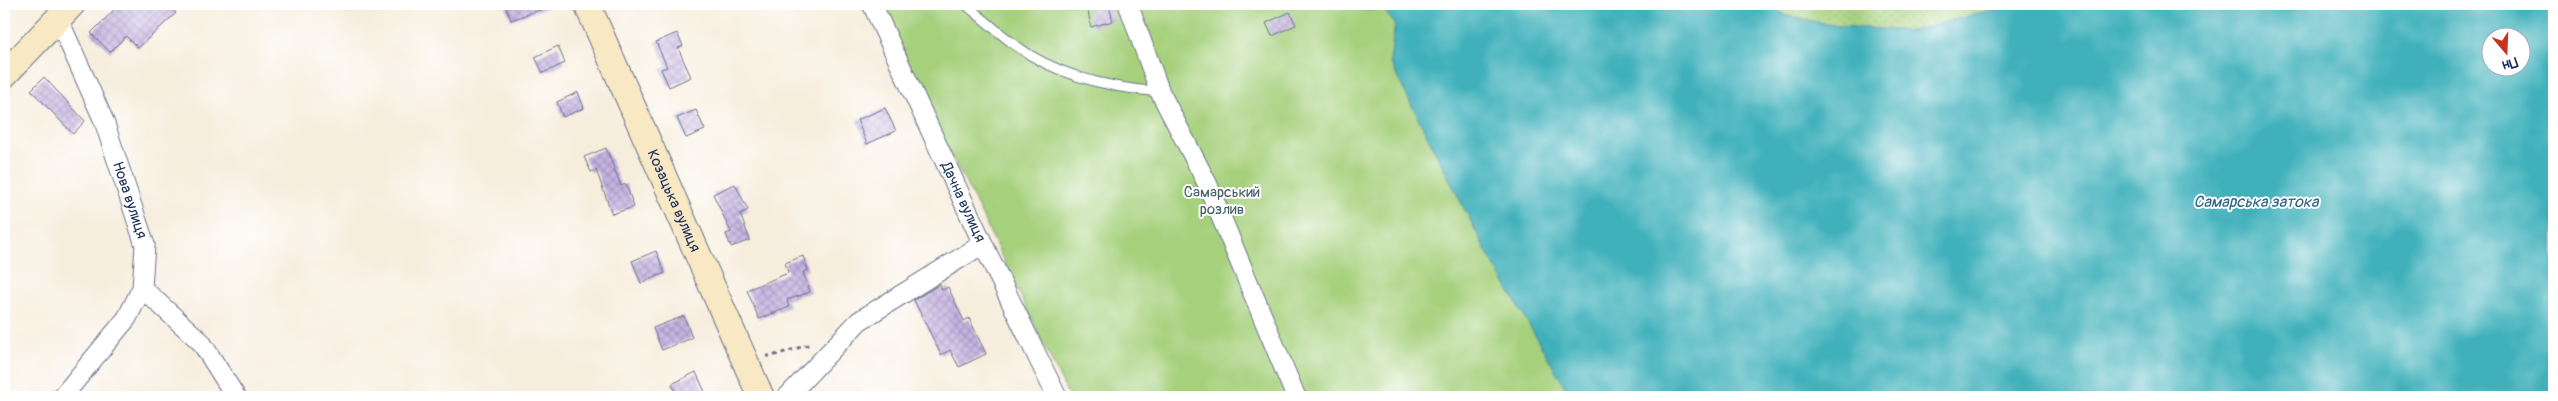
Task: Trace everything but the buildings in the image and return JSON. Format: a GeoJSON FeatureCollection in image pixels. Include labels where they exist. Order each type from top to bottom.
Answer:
{"type":"FeatureCollection","features":[{"type":"Feature","properties":{"kind":"street","name":"Козацька вулиця"},"geometry":{"type":"LineString","coordinates":[[587,4],[761,397]]}},
{"type":"Feature","properties":{"kind":"street","name":"Дачна вулиця"},"geometry":{"type":"LineString","coordinates":[[872,4],[983,244],[1057,397]]}},
{"type":"Feature","properties":{"kind":"street"},"geometry":{"type":"LineString","coordinates":[[1128,4],[1160,92],[1207,183],[1296,397]]}},
{"type":"Feature","properties":{"kind":"street"},"geometry":{"type":"LineString","coordinates":[[4,74],[65,11]]}},
{"type":"Feature","properties":{"kind":"street","name":"Нова вулиця"},"geometry":{"type":"LineString","coordinates":[[62,397],[127,318],[142,288],[145,245],[65,11]]}},
{"type":"Feature","properties":{"kind":"street"},"geometry":{"type":"LineString","coordinates":[[787,397],[859,321],[983,244]]}},
{"type":"Feature","properties":{"kind":"street"},"geometry":{"type":"LineString","coordinates":[[142,288],[201,342],[236,397]]}},
{"type":"Feature","properties":{"kind":"lane"},"geometry":{"type":"LineString","coordinates":[[965,4],[1017,46],[1067,73],[1122,89],[1160,92]]}},
{"type":"Feature","properties":{"kind":"path"},"geometry":{"type":"LineString","coordinates":[[739,348],[772,356],[816,343],[839,341]]}},
{"type":"Feature","properties":{"kind":"green space","name":"Самарський розлив"},"geometry":{"type":"Polygon","coordinates":[[[872,4],[1359,4],[1364,10],[1383,9],[1395,24],[1390,63],[1486,251],[1571,397],[1069,397],[975,201],[872,4]]]}},
{"type":"Feature","properties":{"kind":"green space"},"geometry":{"type":"Polygon","coordinates":[[[1770,4],[2001,4],[1999,8],[1912,31],[1837,26],[1784,15],[1770,4]]]}},
{"type":"Feature","properties":{"kind":"water","name":"Самарська затока"},"geometry":{"type":"Polygon","coordinates":[[[1359,4],[1770,4],[1784,15],[1837,26],[1912,31],[1999,8],[2001,4],[2554,4],[2554,397],[1571,397],[1486,251],[1390,62],[1395,24],[1383,9],[1363,10],[1359,4]]]}}]}
